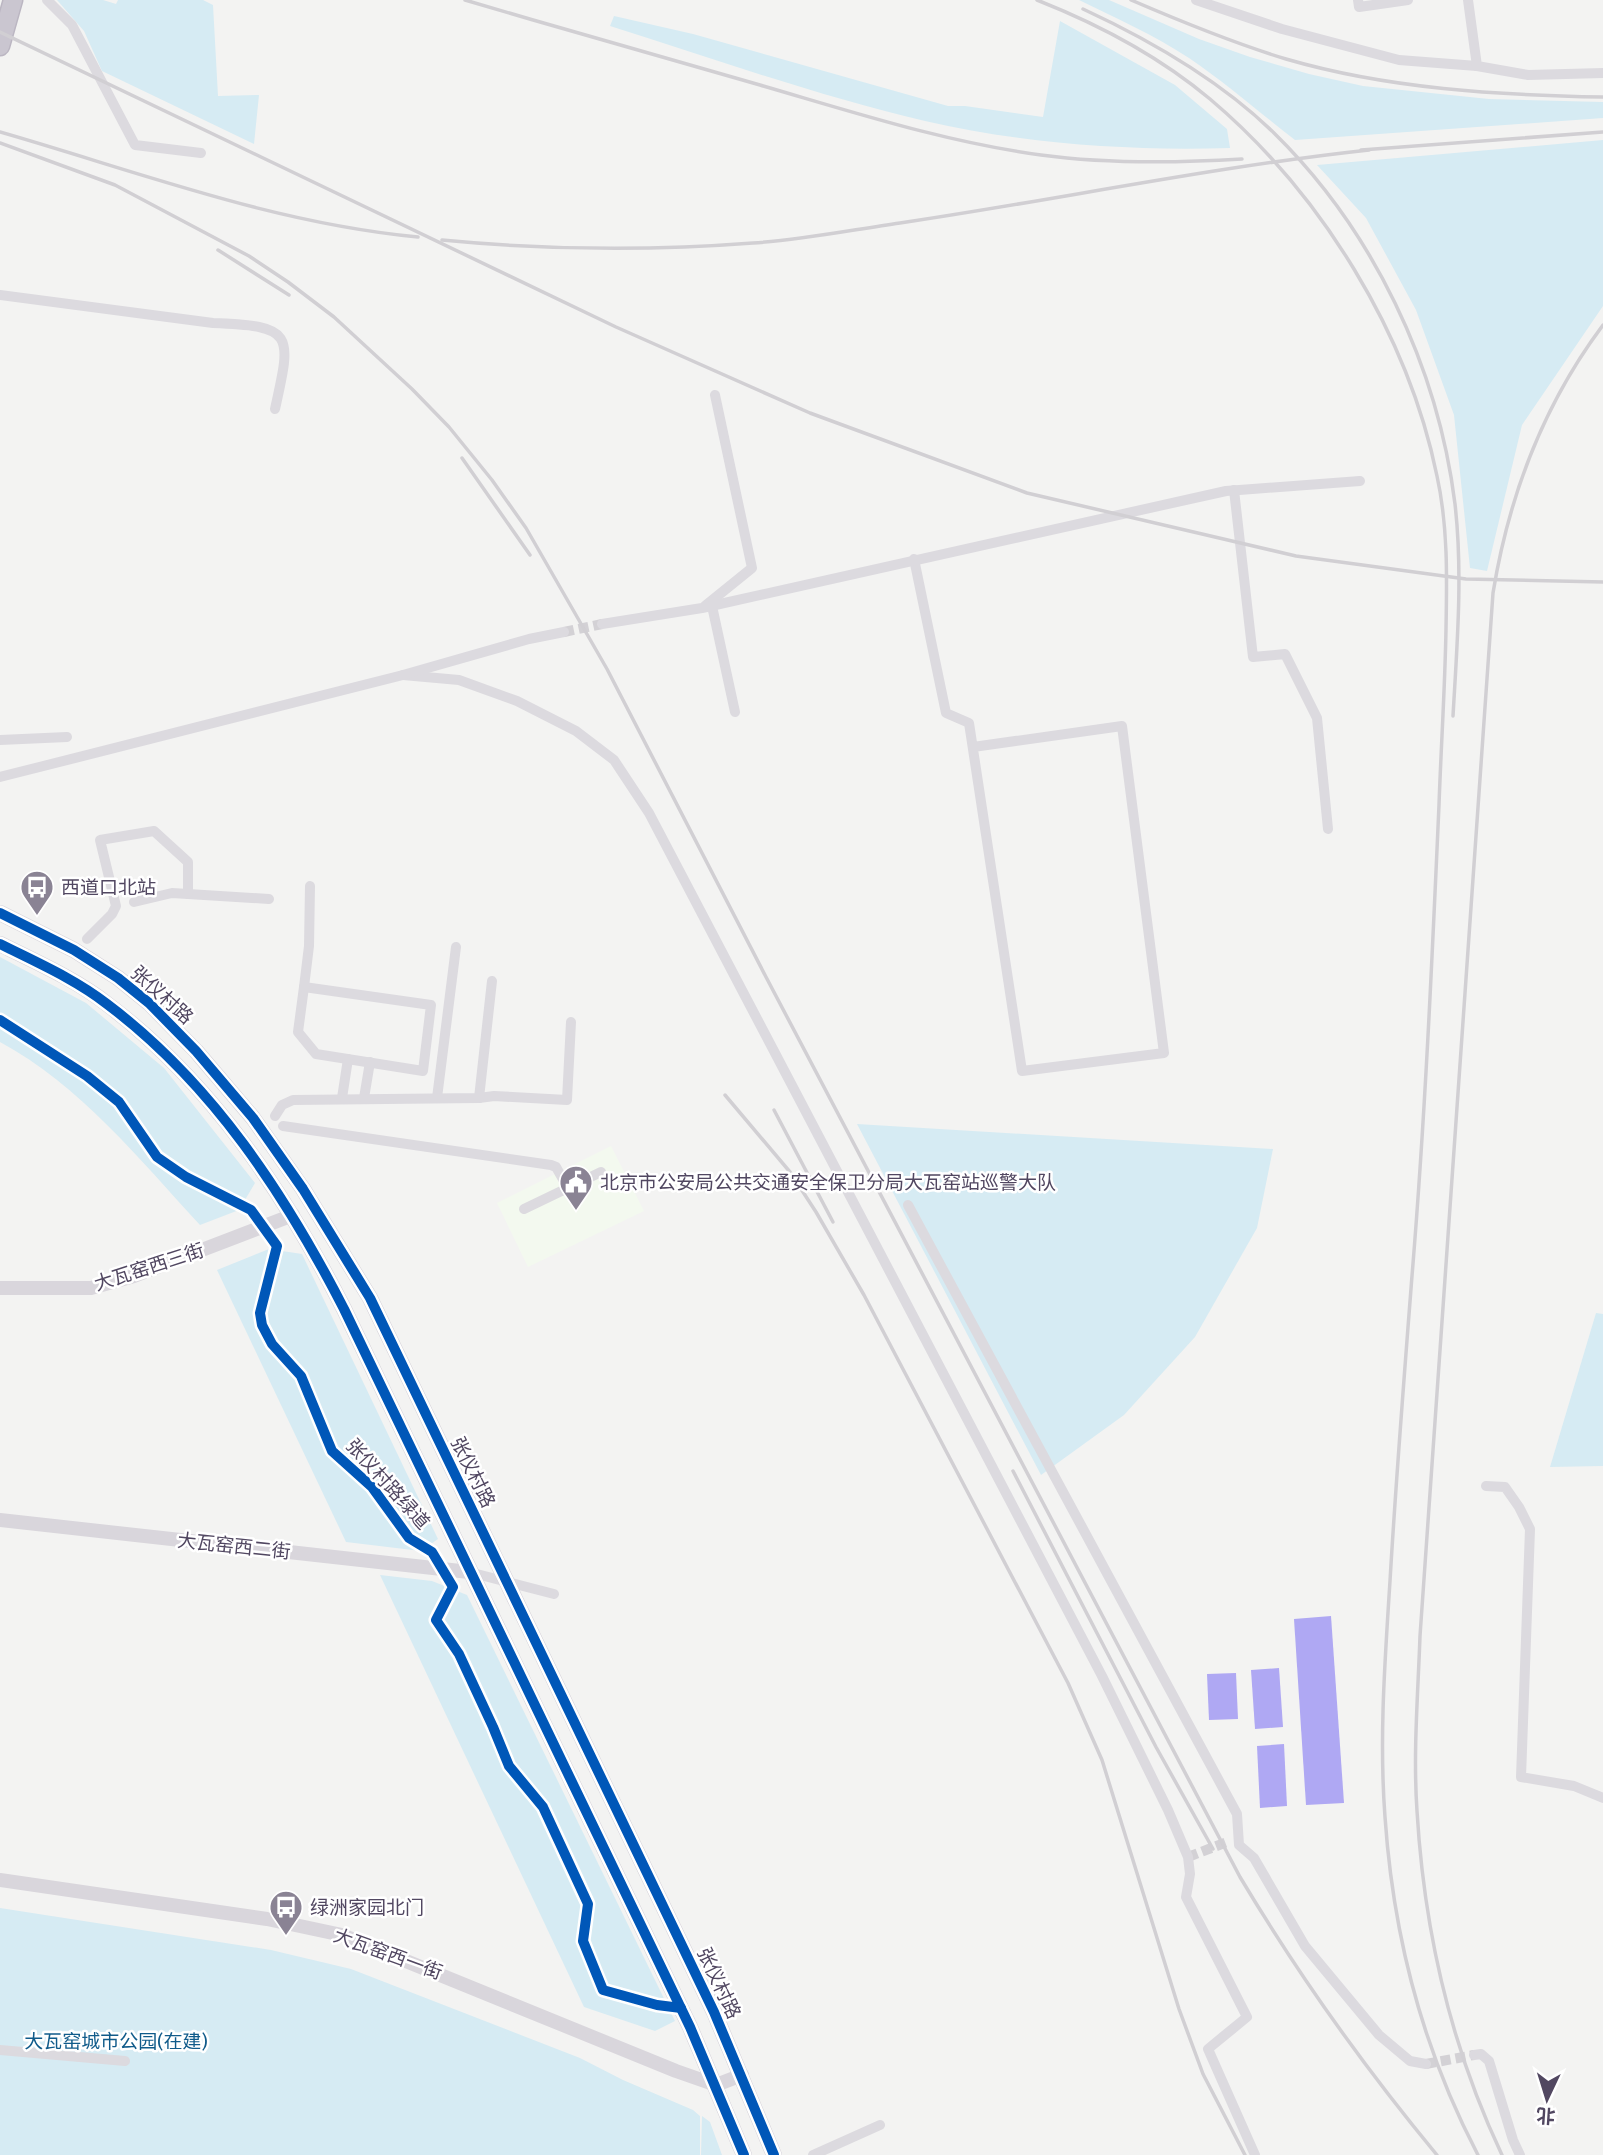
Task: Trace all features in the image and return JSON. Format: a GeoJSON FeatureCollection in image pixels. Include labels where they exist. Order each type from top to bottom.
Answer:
{"type":"FeatureCollection","features":[{"type":"Feature","properties":{"kind":"highway"},"geometry":{"type":"LineString","coordinates":[[0,46],[13,0]]}},
{"type":"Feature","properties":{"kind":"main road","name":"张仪村路"},"geometry":{"type":"LineString","coordinates":[[0,913],[74,950],[129,986],[149,1003],[196,1051],[253,1118],[303,1189],[370,1298],[742,2075],[774,2155]]}},
{"type":"Feature","properties":{"kind":"main road"},"geometry":{"type":"LineString","coordinates":[[0,944],[59,973],[106,1002],[134,1026],[201,1091],[264,1170],[293,1215],[344,1309],[716,2085],[744,2155]]}},
{"type":"Feature","properties":{"kind":"street"},"geometry":{"type":"LineString","coordinates":[[47,0],[72,25],[135,145],[201,153]]}},
{"type":"Feature","properties":{"kind":"street"},"geometry":{"type":"LineString","coordinates":[[1196,0],[1282,29],[1399,60],[1477,66],[1528,75],[1603,73]]}},
{"type":"Feature","properties":{"kind":"street"},"geometry":{"type":"LineString","coordinates":[[1359,0],[1359,8],[1408,0]]}},
{"type":"Feature","properties":{"kind":"street"},"geometry":{"type":"LineString","coordinates":[[1468,0],[1477,66]]}},
{"type":"Feature","properties":{"kind":"street"},"geometry":{"type":"LineString","coordinates":[[0,295],[271,329],[281,338],[286,350],[275,409]]}},
{"type":"Feature","properties":{"kind":"street"},"geometry":{"type":"LineString","coordinates":[[707,607],[752,568],[715,395]]}},
{"type":"Feature","properties":{"kind":"street"},"geometry":{"type":"LineString","coordinates":[[602,624],[707,607],[1234,490],[1360,481]]}},
{"type":"Feature","properties":{"kind":"street"},"geometry":{"type":"LineString","coordinates":[[1234,490],[1253,657],[1285,654],[1317,718],[1328,830]]}},
{"type":"Feature","properties":{"kind":"street"},"geometry":{"type":"LineString","coordinates":[[914,559],[946,713],[969,723],[1022,1071],[1164,1053],[1122,726],[973,747]]}},
{"type":"Feature","properties":{"kind":"street"},"geometry":{"type":"LineString","coordinates":[[707,607],[735,712]]}},
{"type":"Feature","properties":{"kind":"street"},"geometry":{"type":"LineString","coordinates":[[0,777],[402,675],[528,639],[564,632]]}},
{"type":"Feature","properties":{"kind":"street"},"geometry":{"type":"LineString","coordinates":[[402,675],[459,680],[517,701],[576,732],[614,760],[649,813],[1102,1676],[1168,1810],[1188,1857],[1191,1874],[1186,1897],[1247,2017],[1208,2049],[1255,2155]]}},
{"type":"Feature","properties":{"kind":"street"},"geometry":{"type":"LineString","coordinates":[[0,740],[66,737]]}},
{"type":"Feature","properties":{"kind":"street"},"geometry":{"type":"LineString","coordinates":[[87,939],[112,914],[116,906],[100,840],[154,831],[188,862],[188,894]]}},
{"type":"Feature","properties":{"kind":"street"},"geometry":{"type":"LineString","coordinates":[[304,987],[431,1005],[423,1071],[316,1054],[299,1032],[304,987],[309,946],[310,886]]}},
{"type":"Feature","properties":{"kind":"street"},"geometry":{"type":"LineString","coordinates":[[134,902],[173,892],[269,899]]}},
{"type":"Feature","properties":{"kind":"street"},"geometry":{"type":"LineString","coordinates":[[438,1098],[456,947]]}},
{"type":"Feature","properties":{"kind":"street"},"geometry":{"type":"LineString","coordinates":[[478,1098],[492,981]]}},
{"type":"Feature","properties":{"kind":"street"},"geometry":{"type":"LineString","coordinates":[[275,1116],[282,1105],[293,1100],[494,1096],[567,1100],[570,1022]]}},
{"type":"Feature","properties":{"kind":"street"},"geometry":{"type":"LineString","coordinates":[[342,1098],[348,1059]]}},
{"type":"Feature","properties":{"kind":"street"},"geometry":{"type":"LineString","coordinates":[[364,1098],[370,1062]]}},
{"type":"Feature","properties":{"kind":"street"},"geometry":{"type":"LineString","coordinates":[[283,1126],[551,1165],[556,1167],[568,1188]]}},
{"type":"Feature","properties":{"kind":"street"},"geometry":{"type":"LineString","coordinates":[[524,1209],[601,1172]]}},
{"type":"Feature","properties":{"kind":"street"},"geometry":{"type":"LineString","coordinates":[[908,1205],[1237,1814],[1239,1845]]}},
{"type":"Feature","properties":{"kind":"street","name":"大瓦窑西三街"},"geometry":{"type":"LineString","coordinates":[[0,1288],[91,1288],[134,1276],[293,1215]]}},
{"type":"Feature","properties":{"kind":"street"},"geometry":{"type":"LineString","coordinates":[[1486,1486],[1505,1487],[1530,1529],[1521,1777],[1574,1786],[1603,1798]]}},
{"type":"Feature","properties":{"kind":"street","name":"大瓦窑西二街"},"geometry":{"type":"LineString","coordinates":[[0,1520],[469,1572]]}},
{"type":"Feature","properties":{"kind":"street"},"geometry":{"type":"LineString","coordinates":[[469,1572],[554,1594]]}},
{"type":"Feature","properties":{"kind":"street"},"geometry":{"type":"LineString","coordinates":[[1227,1842],[1239,1845],[1254,1858],[1305,1946],[1379,2035],[1410,2061],[1426,2064]]}},
{"type":"Feature","properties":{"kind":"street","name":"大瓦窑西一街"},"geometry":{"type":"LineString","coordinates":[[0,1880],[267,1920],[342,1935],[716,2085]]}},
{"type":"Feature","properties":{"kind":"street"},"geometry":{"type":"LineString","coordinates":[[0,2050],[125,2061]]}},
{"type":"Feature","properties":{"kind":"street"},"geometry":{"type":"LineString","coordinates":[[1474,2055],[1481,2054],[1489,2061],[1520,2155]]}},
{"type":"Feature","properties":{"kind":"street"},"geometry":{"type":"LineString","coordinates":[[716,2085],[742,2075]]}},
{"type":"Feature","properties":{"kind":"street"},"geometry":{"type":"LineString","coordinates":[[813,2155],[880,2125]]}},
{"type":"Feature","properties":{"kind":"shaded area"},"geometry":{"type":"Polygon","coordinates":[[[611,1146],[644,1211],[528,1267],[497,1203],[611,1146]]]}},
{"type":"Feature","properties":{"kind":"shaded area"},"geometry":{"type":"Polygon","coordinates":[[[1331,1616],[1344,1803],[1306,1805],[1294,1619],[1331,1616]]]}},
{"type":"Feature","properties":{"kind":"shaded area"},"geometry":{"type":"Polygon","coordinates":[[[1279,1668],[1283,1727],[1255,1729],[1251,1670],[1279,1668]]]}},
{"type":"Feature","properties":{"kind":"shaded area"},"geometry":{"type":"Polygon","coordinates":[[[1236,1673],[1238,1719],[1209,1720],[1207,1674],[1236,1673]]]}},
{"type":"Feature","properties":{"kind":"shaded area"},"geometry":{"type":"Polygon","coordinates":[[[1284,1744],[1287,1806],[1260,1808],[1257,1746],[1284,1744]]]}},
{"type":"Feature","properties":{"kind":"green space"},"geometry":{"type":"Polygon","coordinates":[[[57,0],[103,0],[116,4],[118,0],[203,0],[213,5],[218,96],[259,95],[254,144],[102,71],[84,31],[57,0]]]}},
{"type":"Feature","properties":{"kind":"green space"},"geometry":{"type":"Polygon","coordinates":[[[1079,0],[1109,0],[1199,39],[1309,74],[1363,86],[1489,99],[1603,102],[1603,118],[1295,140],[1189,58],[1149,34],[1079,0]]]}},
{"type":"Feature","properties":{"kind":"green space"},"geometry":{"type":"Polygon","coordinates":[[[614,16],[693,34],[948,106],[1043,117],[1060,21],[1175,85],[1227,129],[1230,148],[1077,144],[1000,135],[925,121],[806,89],[610,26],[614,16]]]}},
{"type":"Feature","properties":{"kind":"green space"},"geometry":{"type":"Polygon","coordinates":[[[1603,140],[1603,306],[1522,425],[1487,571],[1470,568],[1454,415],[1416,310],[1366,218],[1317,165],[1603,140]]]}},
{"type":"Feature","properties":{"kind":"green space"},"geometry":{"type":"Polygon","coordinates":[[[0,957],[86,1003],[164,1068],[255,1183],[239,1210],[200,1225],[131,1149],[82,1101],[56,1079],[0,1042],[0,957]]]}},
{"type":"Feature","properties":{"kind":"green space"},"geometry":{"type":"Polygon","coordinates":[[[857,1124],[1273,1149],[1257,1228],[1195,1337],[1124,1415],[1041,1475],[857,1124]]]}},
{"type":"Feature","properties":{"kind":"green space"},"geometry":{"type":"Polygon","coordinates":[[[269,1249],[302,1254],[438,1539],[421,1551],[346,1542],[217,1270],[269,1249]]]}},
{"type":"Feature","properties":{"kind":"green space"},"geometry":{"type":"Polygon","coordinates":[[[1596,1313],[1603,1314],[1603,1466],[1550,1467],[1596,1313]]]}},
{"type":"Feature","properties":{"kind":"green space"},"geometry":{"type":"Polygon","coordinates":[[[380,1575],[432,1581],[467,1595],[675,2021],[655,2031],[584,2007],[380,1575]]]}},
{"type":"Feature","properties":{"kind":"green space","name":"大瓦窑城市公园(在建)"},"geometry":{"type":"Polygon","coordinates":[[[0,1908],[271,1950],[351,1969],[580,2058],[693,2110],[700,2116],[700,2155],[0,2155],[0,1908]]]}},
{"type":"Feature","properties":{"kind":"green space"},"geometry":{"type":"Polygon","coordinates":[[[702,2116],[710,2122],[722,2155],[701,2155],[702,2116]]]}},
{"type":"Feature","properties":{"kind":"tunnel"},"geometry":{"type":"LineString","coordinates":[[564,632],[602,624]]}},
{"type":"Feature","properties":{"kind":"tunnel"},"geometry":{"type":"LineString","coordinates":[[1188,1857],[1227,1842]]}},
{"type":"Feature","properties":{"kind":"tunnel"},"geometry":{"type":"LineString","coordinates":[[1426,2064],[1474,2055]]}},
{"type":"Feature","properties":{"kind":"railway"},"geometry":{"type":"LineString","coordinates":[[465,0],[864,116],[970,142],[1041,155],[1091,160],[1167,162],[1242,159]]}},
{"type":"Feature","properties":{"kind":"railway"},"geometry":{"type":"LineString","coordinates":[[1037,0],[1105,31],[1170,69],[1210,99],[1250,136],[1288,178],[1323,222],[1382,319],[1405,370],[1437,476],[1446,552],[1444,695],[1417,1217],[1392,1543],[1383,1758],[1389,1861],[1403,1948],[1441,2074],[1478,2155]]}},
{"type":"Feature","properties":{"kind":"railway"},"geometry":{"type":"LineString","coordinates":[[1131,0],[1266,53],[1325,69],[1404,84],[1443,88],[1603,97]]}},
{"type":"Feature","properties":{"kind":"railway"},"geometry":{"type":"LineString","coordinates":[[1083,9],[1184,63],[1231,96],[1274,133],[1310,171],[1342,213],[1395,304],[1416,352],[1433,402],[1455,504],[1459,583],[1453,716]]}},
{"type":"Feature","properties":{"kind":"railway"},"geometry":{"type":"LineString","coordinates":[[0,32],[616,327],[810,413],[1027,493],[1296,556],[1466,579],[1603,582]]}},
{"type":"Feature","properties":{"kind":"railway"},"geometry":{"type":"LineString","coordinates":[[0,132],[258,208],[364,230],[418,237]]}},
{"type":"Feature","properties":{"kind":"railway"},"geometry":{"type":"LineString","coordinates":[[1361,150],[1603,132]]}},
{"type":"Feature","properties":{"kind":"railway"},"geometry":{"type":"LineString","coordinates":[[0,143],[115,185],[249,256],[288,282],[334,317],[412,389],[449,427],[492,480],[526,528],[607,669],[766,977],[1240,1877],[1333,2019],[1437,2155]]}},
{"type":"Feature","properties":{"kind":"railway"},"geometry":{"type":"LineString","coordinates":[[442,240],[597,248],[771,242],[959,214],[1251,165],[1369,150]]}},
{"type":"Feature","properties":{"kind":"railway"},"geometry":{"type":"LineString","coordinates":[[218,250],[289,295]]}},
{"type":"Feature","properties":{"kind":"railway"},"geometry":{"type":"LineString","coordinates":[[1502,2155],[1468,2072],[1455,2030],[1443,1987],[1426,1900],[1416,1789],[1420,1636],[1493,593],[1508,521],[1532,452],[1563,387],[1603,325]]}},
{"type":"Feature","properties":{"kind":"railway"},"geometry":{"type":"LineString","coordinates":[[462,458],[530,555]]}},
{"type":"Feature","properties":{"kind":"railway"},"geometry":{"type":"LineString","coordinates":[[725,1095],[790,1172],[816,1212],[864,1295],[1068,1683],[1102,1760],[1179,2009],[1203,2074],[1245,2155]]}},
{"type":"Feature","properties":{"kind":"railway"},"geometry":{"type":"LineString","coordinates":[[774,1110],[833,1222]]}},
{"type":"Feature","properties":{"kind":"railway"},"geometry":{"type":"LineString","coordinates":[[1013,1471],[1156,1747],[1213,1849]]}},
{"type":"Feature","properties":{"kind":"cycle path"},"geometry":{"type":"LineString","coordinates":[[0,913],[74,950],[118,978],[149,1003],[196,1051],[253,1118],[303,1189],[370,1298],[714,2012],[774,2155]]}},
{"type":"Feature","properties":{"kind":"cycle path","name":"张仪村路绿道"},"geometry":{"type":"LineString","coordinates":[[0,944],[82,987],[145,1035],[213,1105],[243,1143],[297,1224],[344,1309],[690,2027],[744,2155]]}},
{"type":"Feature","properties":{"kind":"cycle path","name":"张仪村路绿道"},"geometry":{"type":"LineString","coordinates":[[0,1020],[87,1076],[119,1102],[157,1157],[186,1177],[251,1210],[277,1246],[260,1313],[262,1325],[272,1344],[301,1376],[332,1451],[372,1487],[409,1538],[432,1552],[453,1587],[436,1620],[459,1654],[509,1766],[543,1807],[588,1904],[583,1941],[603,1990],[657,2005],[681,2008]]}},
{"type":"Feature","properties":{"kind":"place","name":"西道口北站"},"geometry":{"type":"Point","coordinates":[37,917]}},
{"type":"Feature","properties":{"kind":"place","name":"北京市公安局公共交通安全保卫分局大瓦窑站巡警大队"},"geometry":{"type":"Point","coordinates":[576,1212]}},
{"type":"Feature","properties":{"kind":"place","name":"绿洲家园北门"},"geometry":{"type":"Point","coordinates":[286,1937]}}]}
